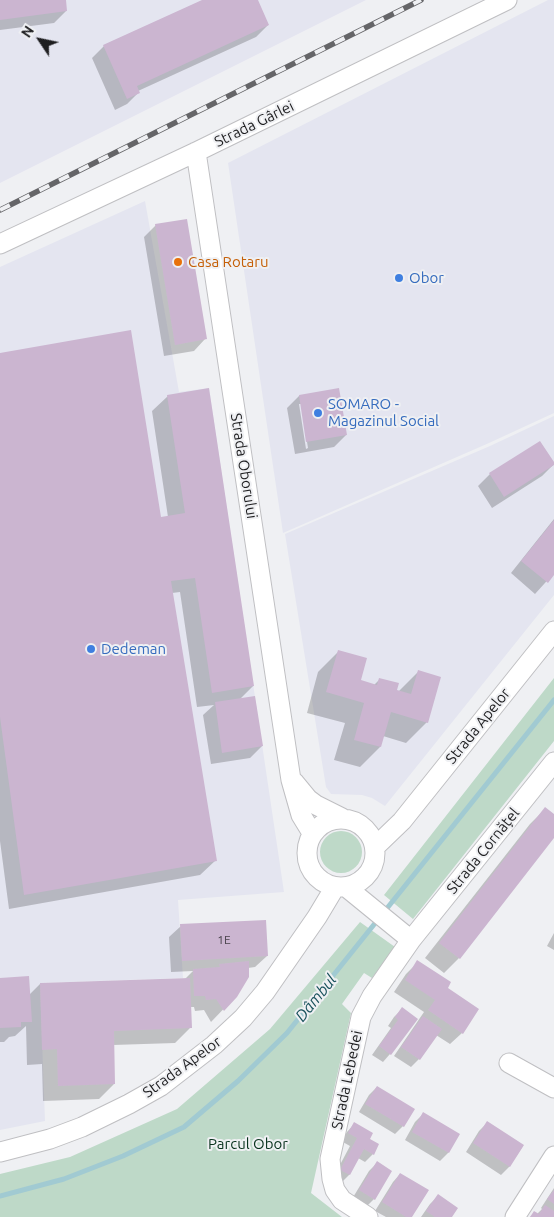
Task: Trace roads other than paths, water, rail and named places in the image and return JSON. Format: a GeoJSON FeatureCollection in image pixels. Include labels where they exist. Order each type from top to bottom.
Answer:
{"type":"FeatureCollection","features":[{"type":"Feature","properties":{"kind":"street","name":"Strada Gârlei"},"geometry":{"type":"LineString","coordinates":[[0,244],[196,152],[506,0]]}},
{"type":"Feature","properties":{"kind":"street","name":"Strada Oborului"},"geometry":{"type":"LineString","coordinates":[[196,152],[291,780],[302,815],[312,833]]}},
{"type":"Feature","properties":{"kind":"street","name":"Strada Apelor"},"geometry":{"type":"LineString","coordinates":[[375,847],[402,821],[554,631]]}},
{"type":"Feature","properties":{"kind":"street","name":"Strada Cornățel"},"geometry":{"type":"LineString","coordinates":[[408,938],[554,762]]}},
{"type":"Feature","properties":{"kind":"street"},"geometry":{"type":"LineString","coordinates":[[291,780],[316,806],[342,818],[354,820],[364,826],[371,836],[375,847],[375,858],[372,868],[356,884],[340,887]]}},
{"type":"Feature","properties":{"kind":"street"},"geometry":{"type":"LineString","coordinates":[[342,818],[330,820],[320,825],[312,833],[306,852],[311,870],[324,883],[340,887],[366,903],[408,938]]}},
{"type":"Feature","properties":{"kind":"street"},"geometry":{"type":"LineString","coordinates":[[364,826],[402,821]]}},
{"type":"Feature","properties":{"kind":"street"},"geometry":{"type":"LineString","coordinates":[[316,876],[317,917]]}},
{"type":"Feature","properties":{"kind":"street","name":"Strada Apelor"},"geometry":{"type":"LineString","coordinates":[[0,1152],[50,1139],[82,1127],[129,1104],[160,1086],[188,1066],[214,1045],[265,992],[340,887]]}},
{"type":"Feature","properties":{"kind":"street","name":"Strada Lebedei"},"geometry":{"type":"LineString","coordinates":[[368,1217],[342,1200],[335,1190],[330,1159],[360,1017],[408,938]]}},
{"type":"Feature","properties":{"kind":"street"},"geometry":{"type":"LineString","coordinates":[[509,1063],[554,1088]]}},
{"type":"Feature","properties":{"kind":"street"},"geometry":{"type":"LineString","coordinates":[[514,1217],[554,1156]]}},
{"type":"Feature","properties":{"kind":"waterway","name":"Dâmbul"},"geometry":{"type":"LineString","coordinates":[[0,1196],[64,1179],[123,1156],[184,1127],[238,1081],[287,1033],[554,700]]}},
{"type":"Feature","properties":{"kind":"railway"},"geometry":{"type":"LineString","coordinates":[[0,210],[421,0]]}},
{"type":"Feature","properties":{"kind":"place","name":"Casa Rotaru"},"geometry":{"type":"Point","coordinates":[178,262]}},
{"type":"Feature","properties":{"kind":"place","name":"Obor"},"geometry":{"type":"Point","coordinates":[399,278]}},
{"type":"Feature","properties":{"kind":"place","name":"SOMARO - Magazinul Social"},"geometry":{"type":"Point","coordinates":[318,413]}},
{"type":"Feature","properties":{"kind":"place","name":"Dedeman"},"geometry":{"type":"Point","coordinates":[91,649]}},
{"type":"Feature","properties":{"kind":"park label","name":"Parcul Obor"},"geometry":{"type":"Point","coordinates":[248,1144]}}]}
